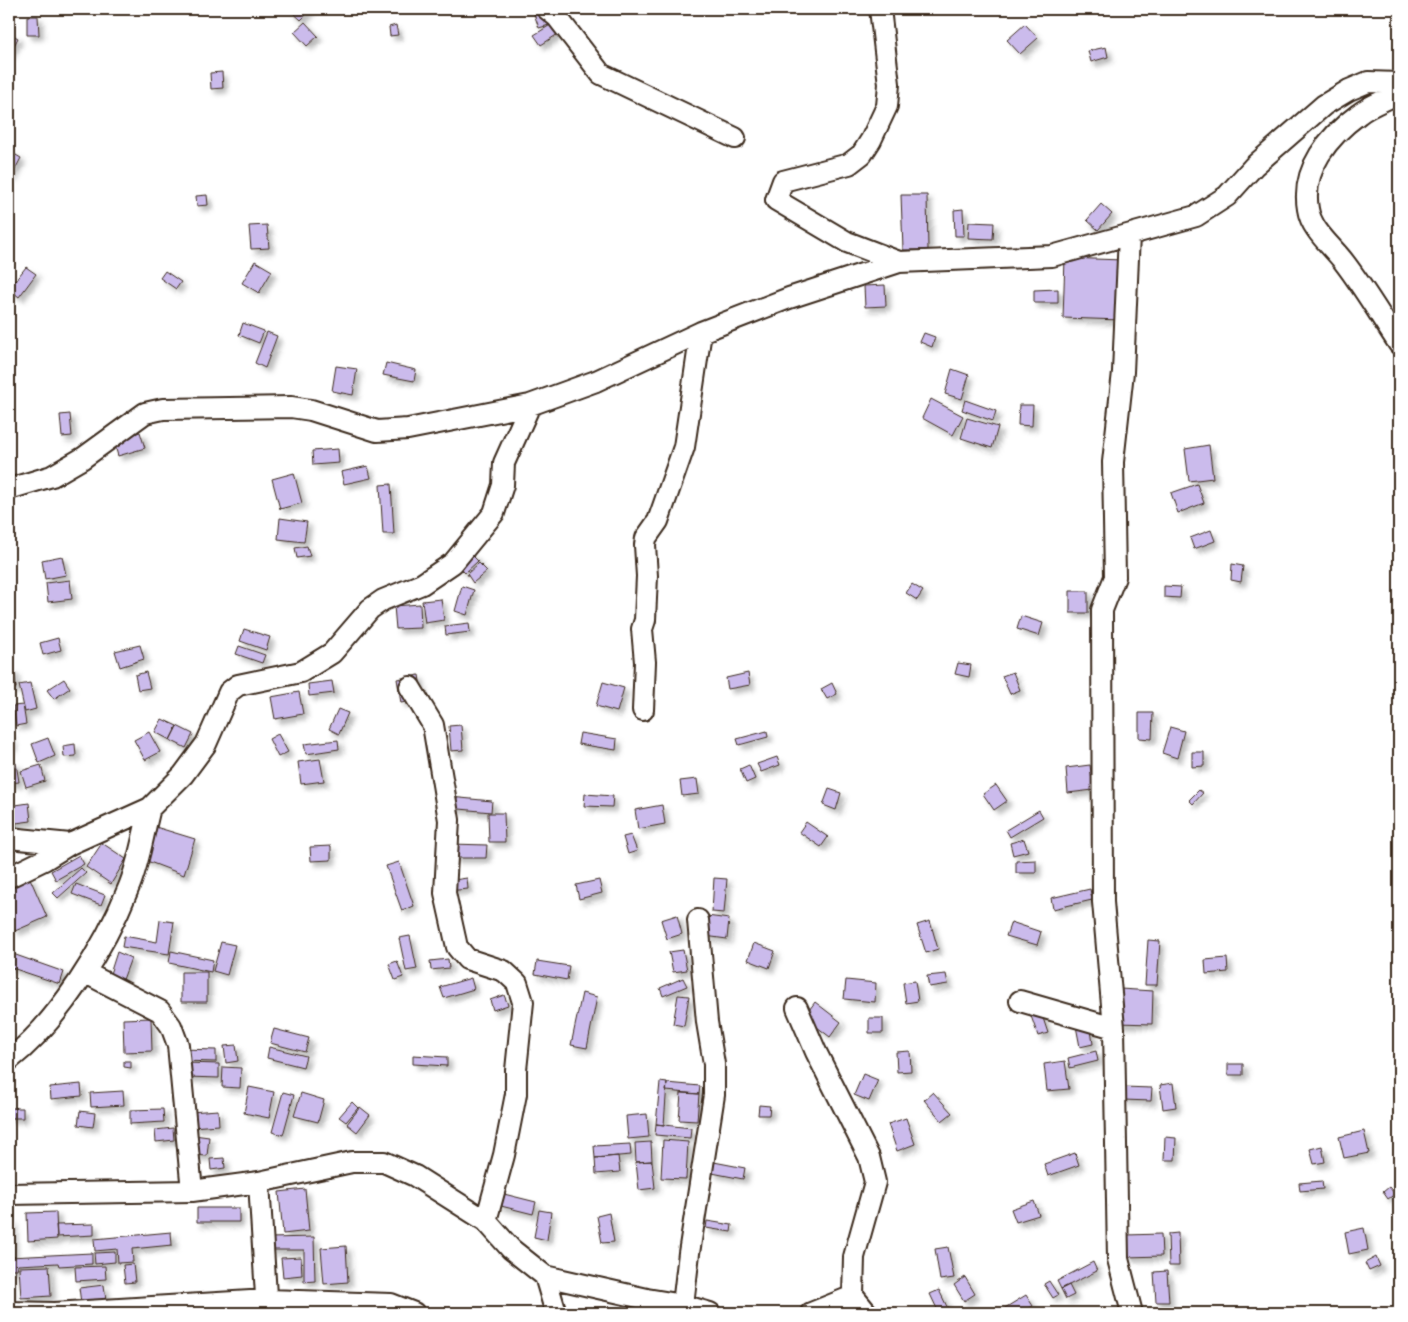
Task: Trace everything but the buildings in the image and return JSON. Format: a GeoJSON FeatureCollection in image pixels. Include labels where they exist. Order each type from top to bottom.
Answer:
{"type":"FeatureCollection","features":[{"type":"Feature","properties":{"kind":"street"},"geometry":{"type":"LineString","coordinates":[[547,9],[557,17],[601,74],[735,138]]}},
{"type":"Feature","properties":{"kind":"street"},"geometry":{"type":"LineString","coordinates":[[880,9],[889,84],[887,106],[871,140],[862,154],[849,164],[784,181],[776,200],[847,242],[899,262]]}},
{"type":"Feature","properties":{"kind":"street"},"geometry":{"type":"LineString","coordinates":[[9,489],[52,476],[83,458],[145,413],[163,409],[291,407],[311,410],[377,432],[408,429],[530,405],[596,381],[701,332],[789,298],[899,262],[1052,256],[1196,216],[1227,196],[1254,166],[1324,105],[1349,90],[1368,82],[1399,83]]}},
{"type":"Feature","properties":{"kind":"street"},"geometry":{"type":"LineString","coordinates":[[1399,93],[1360,113],[1332,137],[1314,163],[1308,191],[1308,210],[1315,228],[1344,262],[1399,344]]}},
{"type":"Feature","properties":{"kind":"street"},"geometry":{"type":"LineString","coordinates":[[1129,235],[1123,372],[1113,462],[1115,577],[1102,610],[1103,902],[1114,1028],[1118,1259],[1132,1313]]}},
{"type":"Feature","properties":{"kind":"street"},"geometry":{"type":"LineString","coordinates":[[643,710],[645,662],[642,628],[646,611],[646,538],[658,521],[684,447],[701,332]]}},
{"type":"Feature","properties":{"kind":"street"},"geometry":{"type":"LineString","coordinates":[[9,877],[44,860],[70,844],[150,808],[183,775],[206,744],[229,692],[238,685],[301,672],[332,653],[370,609],[383,600],[422,584],[453,563],[494,513],[503,485],[504,463],[530,405]]}},
{"type":"Feature","properties":{"kind":"street"},"geometry":{"type":"LineString","coordinates":[[410,687],[433,725],[449,820],[445,894],[457,947],[467,959],[504,971],[517,983],[523,1002],[516,1070],[516,1094],[504,1155],[486,1221]]}},
{"type":"Feature","properties":{"kind":"street"},"geometry":{"type":"LineString","coordinates":[[9,1060],[25,1048],[86,973],[129,888],[150,808]]}},
{"type":"Feature","properties":{"kind":"street"},"geometry":{"type":"LineString","coordinates":[[9,838],[70,844]]}},
{"type":"Feature","properties":{"kind":"street"},"geometry":{"type":"LineString","coordinates":[[683,1305],[689,1253],[714,1095],[714,1064],[707,1022],[698,920]]}},
{"type":"Feature","properties":{"kind":"street"},"geometry":{"type":"LineString","coordinates":[[86,973],[160,1011],[171,1026],[178,1045],[192,1191]]}},
{"type":"Feature","properties":{"kind":"street"},"geometry":{"type":"LineString","coordinates":[[1020,1001],[1114,1028]]}},
{"type":"Feature","properties":{"kind":"street"},"geometry":{"type":"LineString","coordinates":[[797,1008],[816,1052],[870,1157],[875,1182],[854,1257],[853,1296],[867,1313]]}},
{"type":"Feature","properties":{"kind":"street"},"geometry":{"type":"LineString","coordinates":[[9,1194],[192,1191],[259,1182],[352,1162],[384,1162],[415,1176],[486,1221],[511,1249],[545,1276],[649,1306],[683,1305],[710,1313]]}},
{"type":"Feature","properties":{"kind":"street"},"geometry":{"type":"LineString","coordinates":[[259,1182],[267,1307]]}},
{"type":"Feature","properties":{"kind":"street"},"geometry":{"type":"LineString","coordinates":[[545,1276],[556,1313]]}},
{"type":"Feature","properties":{"kind":"street"},"geometry":{"type":"LineString","coordinates":[[811,1313],[853,1296]]}},
{"type":"Feature","properties":{"kind":"street"},"geometry":{"type":"LineString","coordinates":[[9,1312],[54,1313],[391,1304],[414,1313]]}}]}
